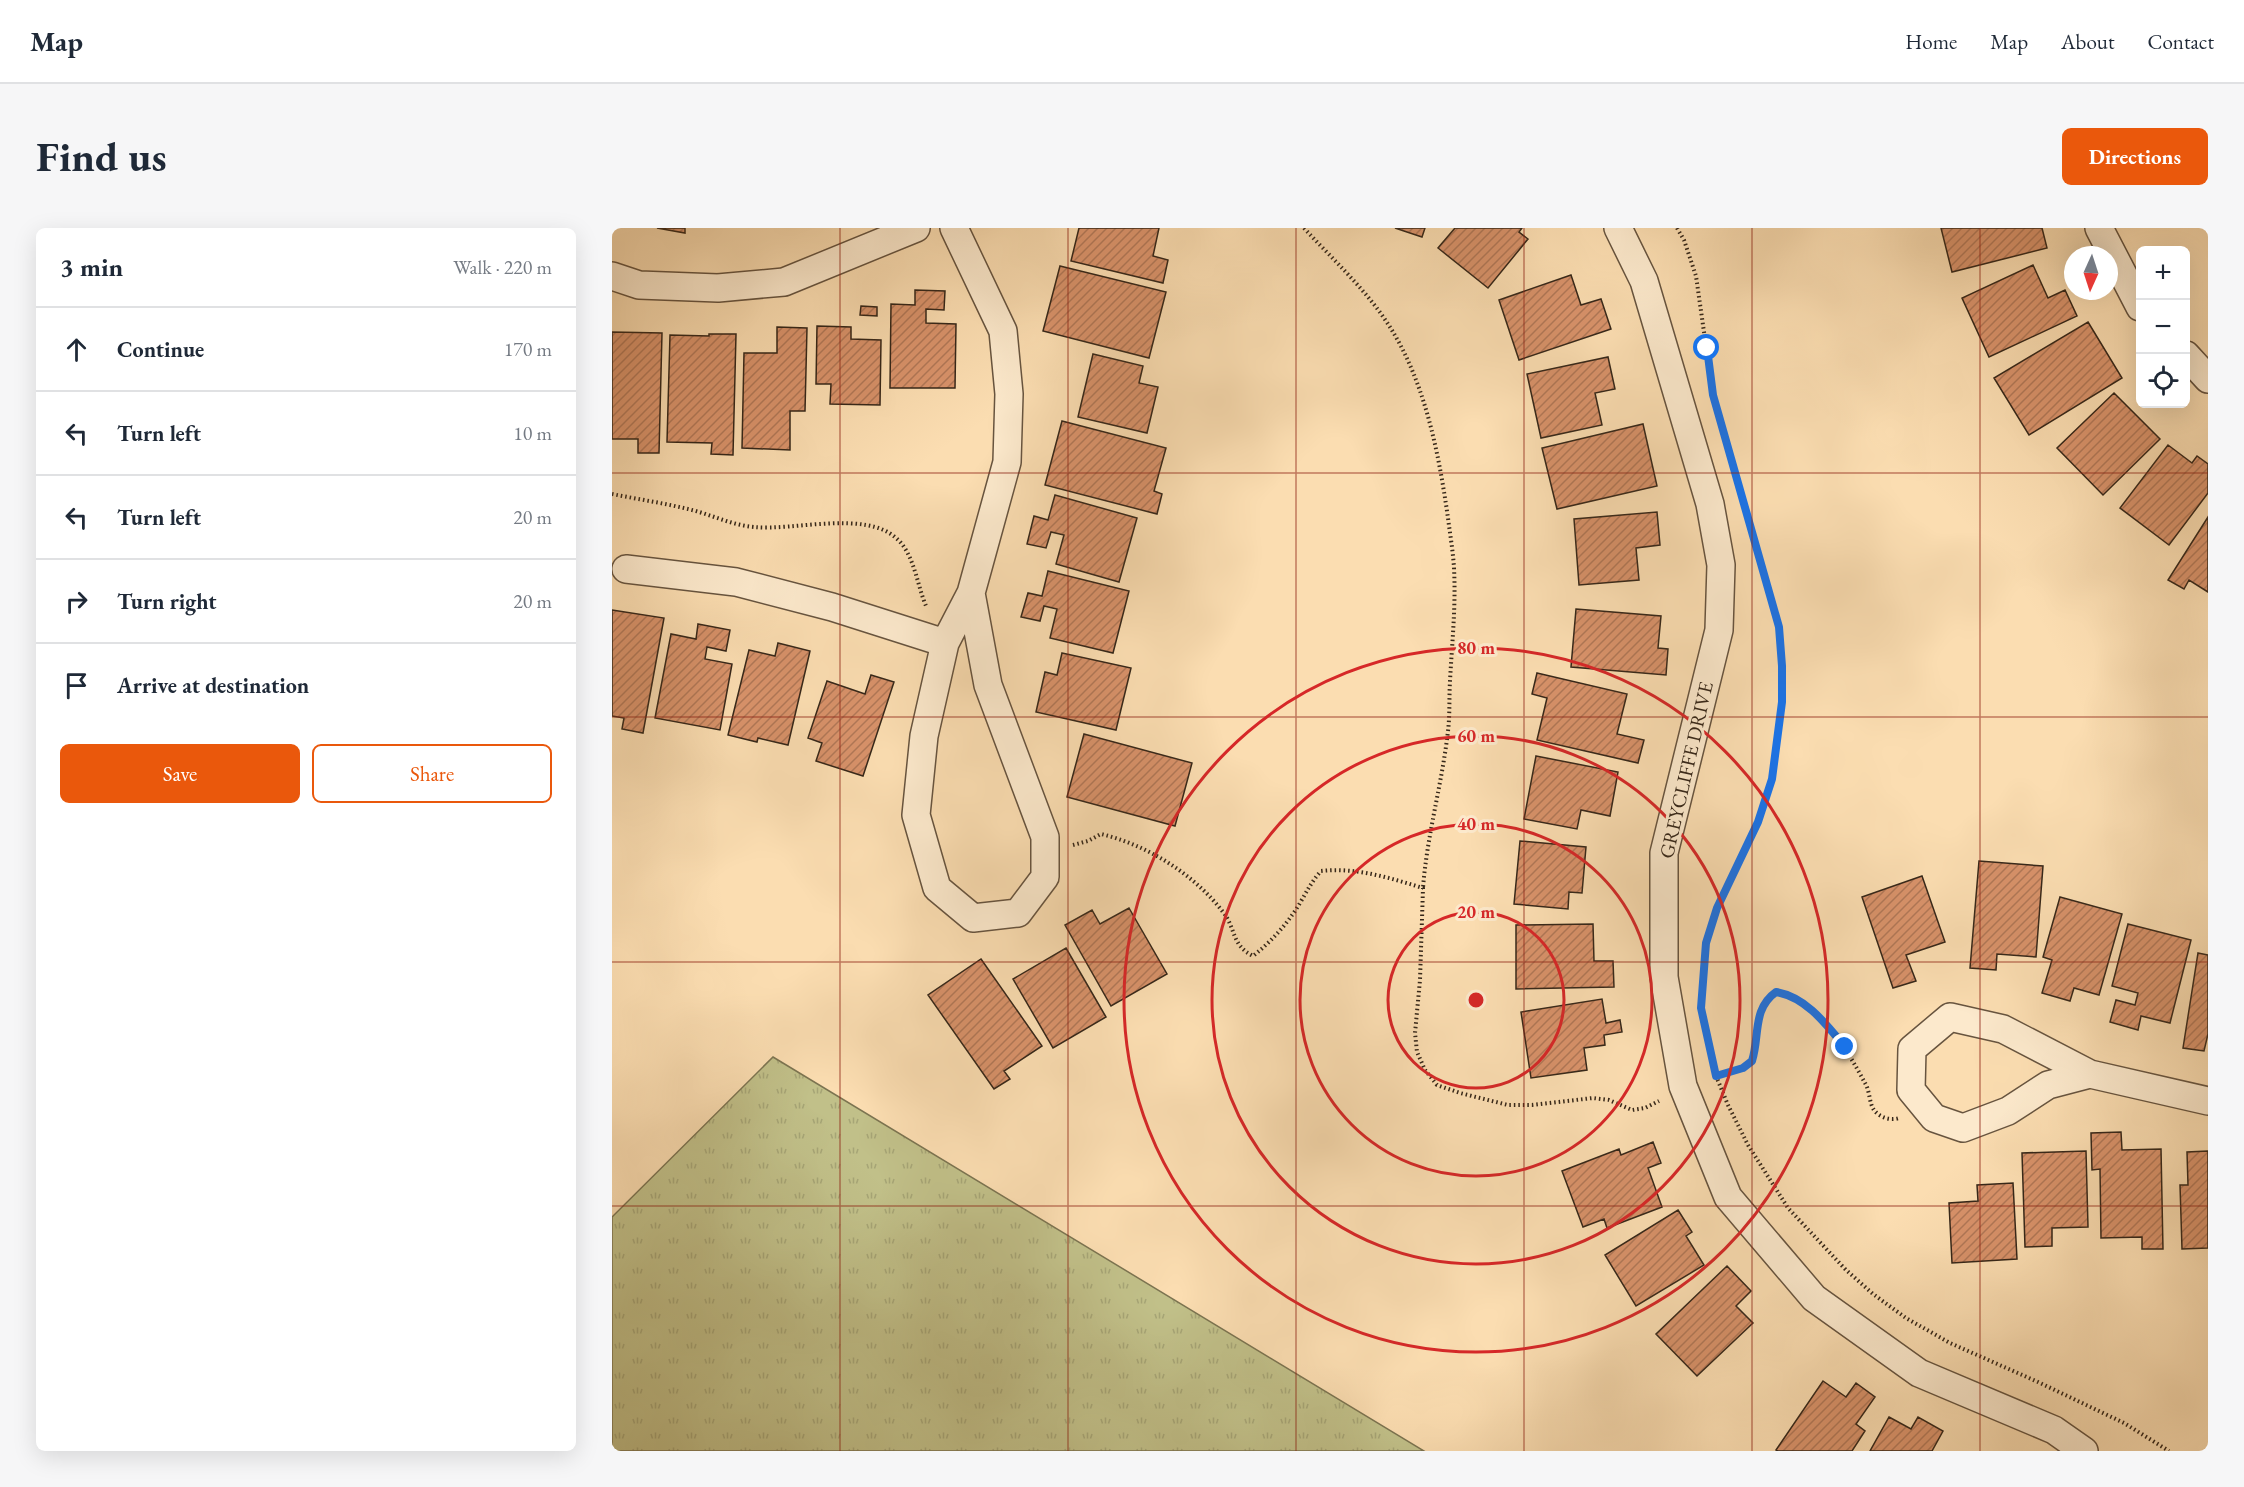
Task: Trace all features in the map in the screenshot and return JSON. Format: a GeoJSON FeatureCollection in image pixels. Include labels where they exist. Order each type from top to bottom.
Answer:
{"type":"FeatureCollection","features":[{"type":"Feature","properties":{"kind":"street"},"geometry":{"type":"LineString","coordinates":[[612,276],[639,285],[718,288],[784,282],[916,228]]}},
{"type":"Feature","properties":{"kind":"street"},"geometry":{"type":"LineString","coordinates":[[954,228],[1004,331],[1009,394],[1007,462],[971,593],[945,643],[924,736],[916,815],[937,888],[973,918],[1018,913],[1045,877],[1045,837],[988,685],[971,593]]}},
{"type":"Feature","properties":{"kind":"street","name":"GREYCLIFFE DRIVE"},"geometry":{"type":"LineString","coordinates":[[1618,228],[1644,281],[1710,504],[1720,565],[1719,630],[1664,854],[1664,977],[1686,1092],[1728,1197],[1814,1298],[1919,1373],[2054,1430],[2085,1451]]}},
{"type":"Feature","properties":{"kind":"street"},"geometry":{"type":"LineString","coordinates":[[2099,228],[2136,300]]}},
{"type":"Feature","properties":{"kind":"street"},"geometry":{"type":"LineString","coordinates":[[2190,359],[2208,379]]}},
{"type":"Feature","properties":{"kind":"street"},"geometry":{"type":"LineString","coordinates":[[626,569],[736,582],[832,607],[945,643]]}},
{"type":"Feature","properties":{"kind":"street"},"geometry":{"type":"LineString","coordinates":[[2090,1074],[2048,1085],[2008,1111],[1963,1128],[1934,1118],[1911,1090],[1912,1050],[1950,1017],[2003,1029],[2090,1074],[2208,1101]]}},
{"type":"Feature","properties":{"kind":"path"},"geometry":{"type":"LineString","coordinates":[[1304,228],[1371,300],[1393,331],[1412,371],[1436,447],[1454,566],[1454,623],[1448,728],[1442,776],[1425,856],[1420,980],[1415,1033],[1417,1052],[1425,1070],[1437,1085],[1508,1105],[1532,1105],[1593,1098],[1609,1100],[1632,1110],[1645,1108],[1686,1092]]}},
{"type":"Feature","properties":{"kind":"path"},"geometry":{"type":"LineString","coordinates":[[1677,228],[1684,240],[1696,276],[1713,395],[1779,627],[1782,666],[1780,724],[1772,779],[1758,822],[1717,908],[1706,943],[1701,1008],[1716,1076],[1748,1145],[1788,1208],[1846,1270],[1873,1294],[1906,1318],[1950,1343],[2124,1423],[2169,1451]]}},
{"type":"Feature","properties":{"kind":"path"},"geometry":{"type":"LineString","coordinates":[[612,494],[690,509],[753,527],[812,526],[833,523],[874,526],[898,539],[905,549],[928,612]]}},
{"type":"Feature","properties":{"kind":"path"},"geometry":{"type":"LineString","coordinates":[[1045,847],[1068,847],[1101,834],[1121,839],[1143,849],[1182,873],[1211,897],[1225,915],[1242,950],[1253,956],[1278,933],[1321,871],[1339,869],[1360,871],[1423,888]]}},
{"type":"Feature","properties":{"kind":"path"},"geometry":{"type":"LineString","coordinates":[[1716,1076],[1743,1068],[1752,1061],[1760,1010],[1766,998],[1776,992],[1790,994],[1827,1025],[1845,1047],[1867,1085],[1873,1109],[1882,1118],[1895,1120],[1922,1104]]}},
{"type":"Feature","properties":{"kind":"green space"},"geometry":{"type":"Polygon","coordinates":[[[773,1057],[1424,1451],[612,1451],[612,1217],[773,1057]]]}},
{"type":"Feature","properties":{"kind":"building"},"geometry":{"type":"Polygon","coordinates":[[[657,228],[685,228],[685,233],[657,228]]]}},
{"type":"Feature","properties":{"kind":"building"},"geometry":{"type":"Polygon","coordinates":[[[1079,228],[1159,228],[1153,256],[1168,260],[1163,283],[1071,261],[1079,228]]]}},
{"type":"Feature","properties":{"kind":"building"},"geometry":{"type":"Polygon","coordinates":[[[1395,228],[1425,228],[1422,237],[1395,228]]]}},
{"type":"Feature","properties":{"kind":"building"},"geometry":{"type":"Polygon","coordinates":[[[1455,228],[1522,228],[1519,232],[1528,239],[1488,288],[1438,248],[1455,228]]]}},
{"type":"Feature","properties":{"kind":"building"},"geometry":{"type":"Polygon","coordinates":[[[1941,228],[2042,228],[2047,248],[1952,272],[1941,228]]]}},
{"type":"Feature","properties":{"kind":"building"},"geometry":{"type":"Polygon","coordinates":[[[2033,265],[2048,298],[2064,290],[2064,300],[2070,300],[2077,316],[1989,357],[1962,298],[2033,265]]]}},
{"type":"Feature","properties":{"kind":"building"},"geometry":{"type":"Polygon","coordinates":[[[1060,266],[1166,292],[1149,358],[1043,331],[1060,266]]]}},
{"type":"Feature","properties":{"kind":"building"},"geometry":{"type":"Polygon","coordinates":[[[1571,275],[1581,305],[1601,299],[1611,329],[1519,360],[1499,300],[1571,275]]]}},
{"type":"Feature","properties":{"kind":"building"},"geometry":{"type":"Polygon","coordinates":[[[915,290],[945,291],[944,310],[926,309],[926,323],[956,324],[955,388],[890,388],[891,304],[915,305],[915,290]]]}},
{"type":"Feature","properties":{"kind":"building"},"geometry":{"type":"Polygon","coordinates":[[[861,306],[877,307],[877,316],[860,315],[861,306]]]}},
{"type":"Feature","properties":{"kind":"building"},"geometry":{"type":"Polygon","coordinates":[[[2088,322],[2122,378],[2029,435],[1994,378],[2088,322]]]}},
{"type":"Feature","properties":{"kind":"building"},"geometry":{"type":"Polygon","coordinates":[[[817,326],[851,327],[851,339],[881,340],[880,405],[830,404],[831,384],[816,384],[817,326]]]}},
{"type":"Feature","properties":{"kind":"building"},"geometry":{"type":"Polygon","coordinates":[[[777,327],[807,328],[805,411],[790,411],[790,450],[742,448],[744,353],[777,353],[777,327]]]}},
{"type":"Feature","properties":{"kind":"building"},"geometry":{"type":"Polygon","coordinates":[[[612,332],[662,333],[659,453],[638,453],[638,439],[612,439],[612,332]]]}},
{"type":"Feature","properties":{"kind":"building"},"geometry":{"type":"Polygon","coordinates":[[[709,334],[736,334],[733,455],[711,454],[712,443],[667,442],[670,335],[709,336],[709,334]]]}},
{"type":"Feature","properties":{"kind":"building"},"geometry":{"type":"Polygon","coordinates":[[[1093,354],[1143,366],[1139,383],[1158,387],[1147,433],[1078,417],[1093,354]]]}},
{"type":"Feature","properties":{"kind":"building"},"geometry":{"type":"Polygon","coordinates":[[[1608,357],[1615,389],[1595,393],[1602,425],[1541,438],[1527,374],[1608,357]]]}},
{"type":"Feature","properties":{"kind":"building"},"geometry":{"type":"Polygon","coordinates":[[[2114,393],[2160,439],[2103,495],[2057,448],[2114,393]]]}},
{"type":"Feature","properties":{"kind":"building"},"geometry":{"type":"Polygon","coordinates":[[[1062,421],[1166,448],[1154,491],[1162,494],[1157,514],[1045,485],[1062,421]]]}},
{"type":"Feature","properties":{"kind":"building"},"geometry":{"type":"Polygon","coordinates":[[[1643,424],[1657,486],[1557,509],[1542,448],[1643,424]]]}},
{"type":"Feature","properties":{"kind":"building"},"geometry":{"type":"Polygon","coordinates":[[[2168,445],[2192,463],[2197,456],[2208,464],[2208,493],[2169,545],[2120,508],[2168,445]]]}},
{"type":"Feature","properties":{"kind":"building"},"geometry":{"type":"Polygon","coordinates":[[[1055,495],[1137,518],[1119,582],[1056,564],[1064,535],[1051,532],[1046,548],[1027,544],[1034,516],[1048,520],[1055,495]]]}},
{"type":"Feature","properties":{"kind":"building"},"geometry":{"type":"Polygon","coordinates":[[[1657,512],[1660,545],[1636,548],[1639,580],[1579,585],[1574,519],[1657,512]]]}},
{"type":"Feature","properties":{"kind":"building"},"geometry":{"type":"Polygon","coordinates":[[[2208,517],[2208,592],[2189,580],[2184,589],[2168,580],[2208,517]]]}},
{"type":"Feature","properties":{"kind":"building"},"geometry":{"type":"Polygon","coordinates":[[[1048,571],[1129,591],[1113,653],[1050,638],[1057,609],[1044,606],[1040,621],[1021,617],[1028,593],[1042,596],[1048,571]]]}},
{"type":"Feature","properties":{"kind":"building"},"geometry":{"type":"Polygon","coordinates":[[[1576,609],[1661,616],[1658,648],[1668,649],[1666,675],[1571,667],[1576,609]]]}},
{"type":"Feature","properties":{"kind":"building"},"geometry":{"type":"Polygon","coordinates":[[[612,610],[664,618],[643,733],[622,729],[624,718],[612,716],[612,610]]]}},
{"type":"Feature","properties":{"kind":"building"},"geometry":{"type":"Polygon","coordinates":[[[698,624],[730,630],[726,651],[707,647],[705,659],[732,664],[720,730],[655,718],[671,634],[696,639],[698,624]]]}},
{"type":"Feature","properties":{"kind":"building"},"geometry":{"type":"Polygon","coordinates":[[[778,643],[810,651],[788,745],[758,738],[757,742],[728,735],[749,650],[775,656],[778,643]]]}},
{"type":"Feature","properties":{"kind":"building"},"geometry":{"type":"Polygon","coordinates":[[[1062,653],[1131,668],[1116,730],[1036,712],[1045,672],[1057,675],[1062,653]]]}},
{"type":"Feature","properties":{"kind":"building"},"geometry":{"type":"Polygon","coordinates":[[[1537,673],[1627,694],[1617,734],[1644,740],[1638,763],[1537,740],[1547,698],[1532,694],[1537,673]]]}},
{"type":"Feature","properties":{"kind":"building"},"geometry":{"type":"Polygon","coordinates":[[[871,675],[894,682],[863,776],[816,761],[822,743],[808,738],[827,681],[865,694],[871,675]]]}},
{"type":"Feature","properties":{"kind":"building"},"geometry":{"type":"Polygon","coordinates":[[[1084,734],[1192,763],[1175,826],[1067,797],[1084,734]]]}},
{"type":"Feature","properties":{"kind":"building"},"geometry":{"type":"Polygon","coordinates":[[[1536,756],[1618,772],[1610,816],[1581,810],[1577,829],[1524,819],[1536,756]]]}},
{"type":"Feature","properties":{"kind":"building"},"geometry":{"type":"Polygon","coordinates":[[[1520,841],[1586,847],[1582,893],[1569,892],[1568,909],[1514,904],[1520,841]]]}},
{"type":"Feature","properties":{"kind":"building"},"geometry":{"type":"Polygon","coordinates":[[[1979,861],[2043,866],[2036,957],[1997,954],[1996,970],[1970,968],[1979,861]]]}},
{"type":"Feature","properties":{"kind":"building"},"geometry":{"type":"Polygon","coordinates":[[[1922,876],[1945,942],[1906,955],[1916,981],[1893,988],[1862,897],[1922,876]]]}},
{"type":"Feature","properties":{"kind":"building"},"geometry":{"type":"Polygon","coordinates":[[[2060,897],[2122,914],[2099,995],[2074,988],[2070,1001],[2042,993],[2052,960],[2043,957],[2060,897]]]}},
{"type":"Feature","properties":{"kind":"building"},"geometry":{"type":"Polygon","coordinates":[[[1129,908],[1167,974],[1111,1006],[1065,925],[1092,910],[1100,924],[1129,908]]]}},
{"type":"Feature","properties":{"kind":"building"},"geometry":{"type":"Polygon","coordinates":[[[1593,924],[1594,961],[1613,961],[1614,987],[1516,989],[1516,925],[1593,924]]]}},
{"type":"Feature","properties":{"kind":"building"},"geometry":{"type":"Polygon","coordinates":[[[2128,924],[2191,940],[2170,1023],[2141,1016],[2138,1030],[2110,1022],[2116,1000],[2135,1005],[2138,993],[2112,986],[2128,924]]]}},
{"type":"Feature","properties":{"kind":"building"},"geometry":{"type":"Polygon","coordinates":[[[1066,948],[1106,1017],[1053,1048],[1013,979],[1066,948]]]}},
{"type":"Feature","properties":{"kind":"building"},"geometry":{"type":"Polygon","coordinates":[[[2198,953],[2208,955],[2208,1034],[2204,1051],[2183,1048],[2198,953]]]}},
{"type":"Feature","properties":{"kind":"building"},"geometry":{"type":"Polygon","coordinates":[[[981,959],[1042,1046],[1004,1071],[1010,1079],[994,1089],[928,995],[981,959]]]}},
{"type":"Feature","properties":{"kind":"building"},"geometry":{"type":"Polygon","coordinates":[[[1602,999],[1606,1023],[1620,1020],[1622,1032],[1604,1035],[1605,1045],[1584,1048],[1587,1070],[1531,1078],[1521,1012],[1602,999]]]}},
{"type":"Feature","properties":{"kind":"building"},"geometry":{"type":"Polygon","coordinates":[[[2121,1132],[2122,1150],[2161,1149],[2163,1249],[2142,1249],[2142,1237],[2101,1238],[2100,1169],[2092,1170],[2091,1133],[2121,1132]]]}},
{"type":"Feature","properties":{"kind":"building"},"geometry":{"type":"Polygon","coordinates":[[[1653,1142],[1661,1163],[1648,1168],[1662,1207],[1607,1228],[1604,1219],[1583,1227],[1562,1171],[1619,1149],[1621,1155],[1653,1142]]]}},
{"type":"Feature","properties":{"kind":"building"},"geometry":{"type":"Polygon","coordinates":[[[2086,1151],[2088,1227],[2052,1228],[2052,1246],[2025,1247],[2022,1153],[2086,1151]]]}},
{"type":"Feature","properties":{"kind":"building"},"geometry":{"type":"Polygon","coordinates":[[[2208,1151],[2208,1248],[2182,1249],[2180,1185],[2188,1185],[2187,1152],[2208,1151]]]}},
{"type":"Feature","properties":{"kind":"building"},"geometry":{"type":"Polygon","coordinates":[[[2013,1183],[2017,1259],[1952,1263],[1949,1203],[1978,1201],[1977,1185],[2013,1183]]]}},
{"type":"Feature","properties":{"kind":"building"},"geometry":{"type":"Polygon","coordinates":[[[1678,1210],[1692,1232],[1686,1236],[1704,1265],[1636,1306],[1605,1255],[1678,1210]]]}},
{"type":"Feature","properties":{"kind":"building"},"geometry":{"type":"Polygon","coordinates":[[[1727,1266],[1751,1291],[1736,1306],[1753,1323],[1697,1376],[1656,1334],[1727,1266]]]}},
{"type":"Feature","properties":{"kind":"building"},"geometry":{"type":"Polygon","coordinates":[[[1823,1381],[1846,1397],[1856,1383],[1875,1397],[1856,1424],[1865,1431],[1852,1451],[1776,1450],[1823,1381]]]}},
{"type":"Feature","properties":{"kind":"building"},"geometry":{"type":"Polygon","coordinates":[[[1889,1417],[1911,1429],[1918,1417],[1943,1431],[1932,1451],[1870,1451],[1889,1417]]]}},
{"type":"Feature","properties":{"kind":"route"},"geometry":{"type":"LineString","coordinates":[[1707,348],[1713,395],[1779,627],[1782,702],[1772,779],[1758,822],[1717,908],[1706,943],[1701,1008],[1716,1076],[1743,1068],[1752,1061],[1760,1010],[1766,998],[1776,992],[1790,994],[1811,1010],[1845,1047]]}}]}
